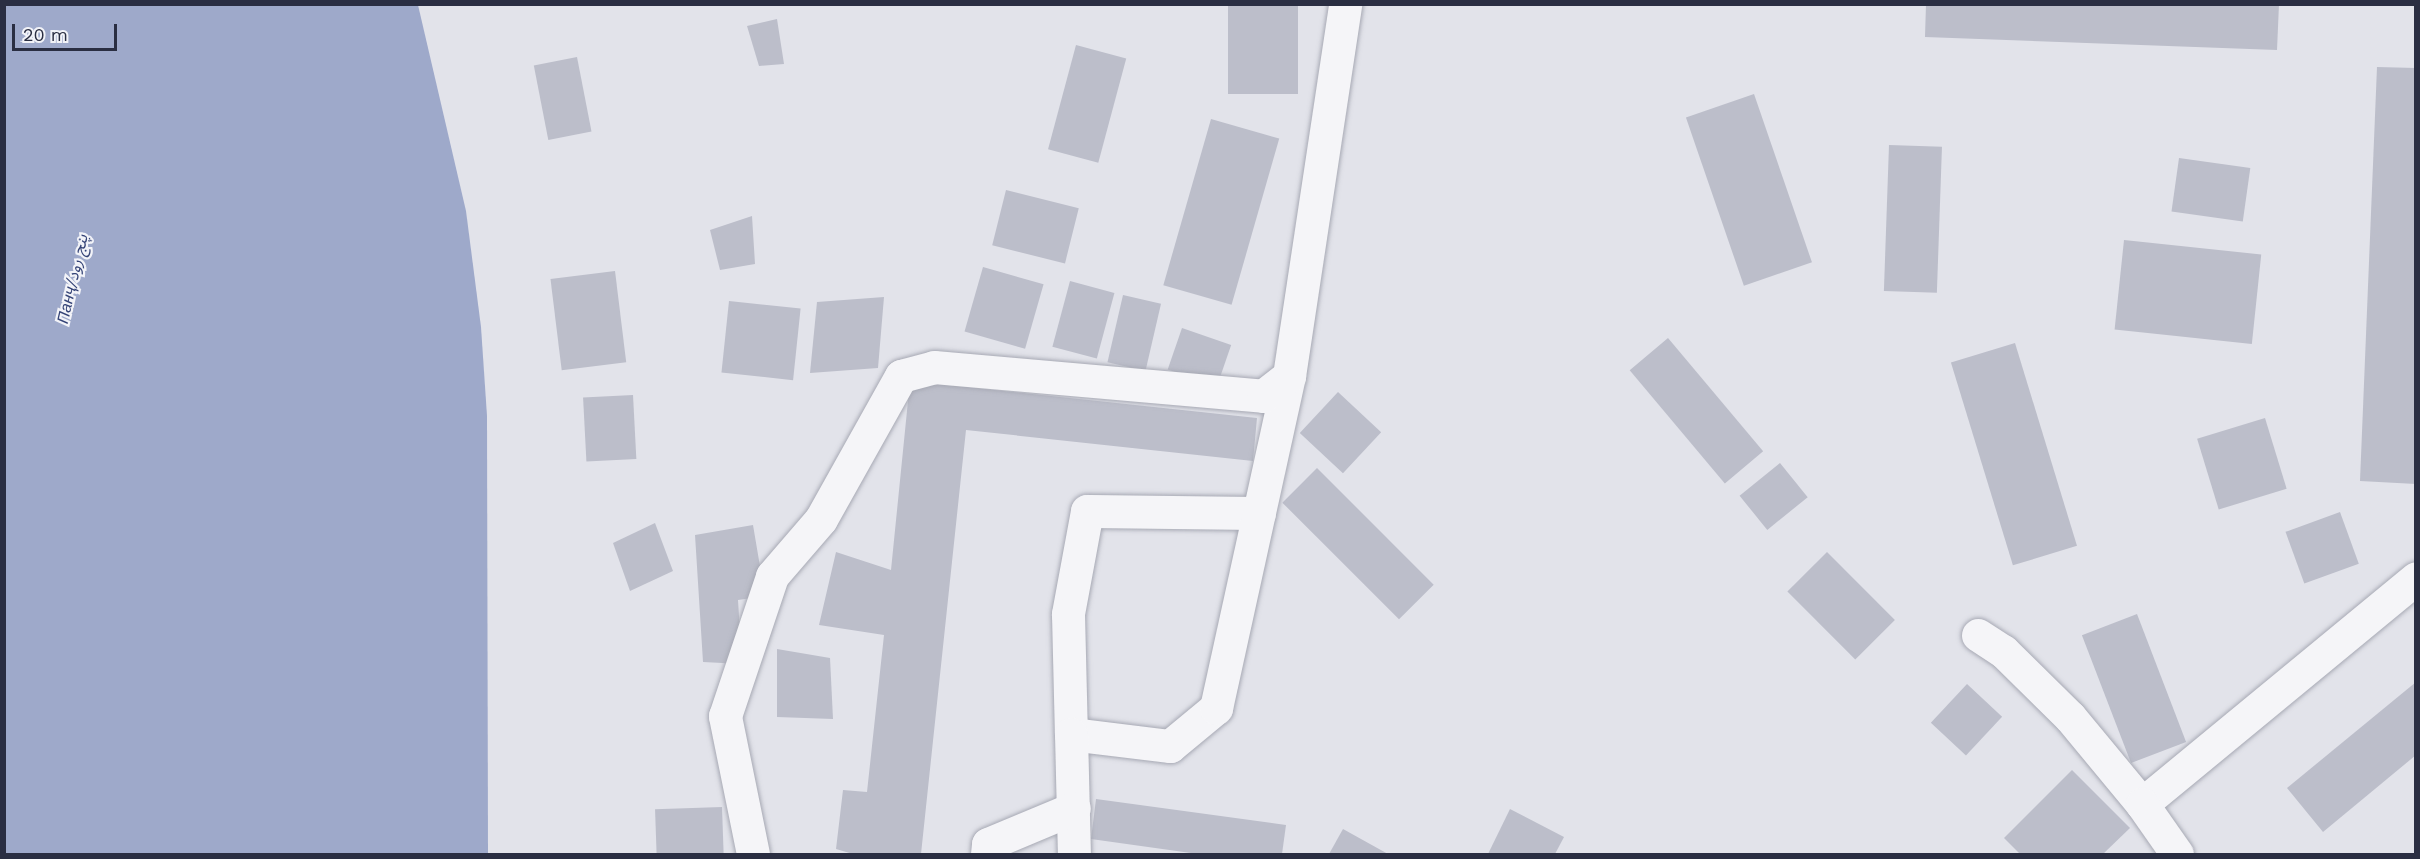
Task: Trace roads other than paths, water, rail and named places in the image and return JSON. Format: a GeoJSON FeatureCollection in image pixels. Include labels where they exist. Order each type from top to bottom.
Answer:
{"type":"FeatureCollection","features":[{"type":"Feature","properties":{"kind":"street"},"geometry":{"type":"LineString","coordinates":[[1071,734],[1170,746],[1216,708],[1289,376],[1345,4]]}},
{"type":"Feature","properties":{"kind":"street"},"geometry":{"type":"LineString","coordinates":[[753,855],[725,716],[772,576],[821,519],[901,376],[934,367],[1263,396],[1289,376]]}},
{"type":"Feature","properties":{"kind":"street"},"geometry":{"type":"LineString","coordinates":[[1074,855],[1068,614],[1087,511],[1259,513]]}},
{"type":"Feature","properties":{"kind":"street"},"geometry":{"type":"LineString","coordinates":[[2142,804],[2415,578]]}},
{"type":"Feature","properties":{"kind":"street"},"geometry":{"type":"LineString","coordinates":[[1978,635],[2003,651],[2070,717],[2142,804],[2177,855]]}},
{"type":"Feature","properties":{"kind":"street"},"geometry":{"type":"LineString","coordinates":[[987,855],[988,844],[1074,808]]}},
{"type":"Feature","properties":{"kind":"water","name":"Панҷ/پنج رود"},"geometry":{"type":"Polygon","coordinates":[[[5,4],[418,5],[466,211],[481,327],[487,416],[488,854],[5,854],[5,4]]]}}]}
